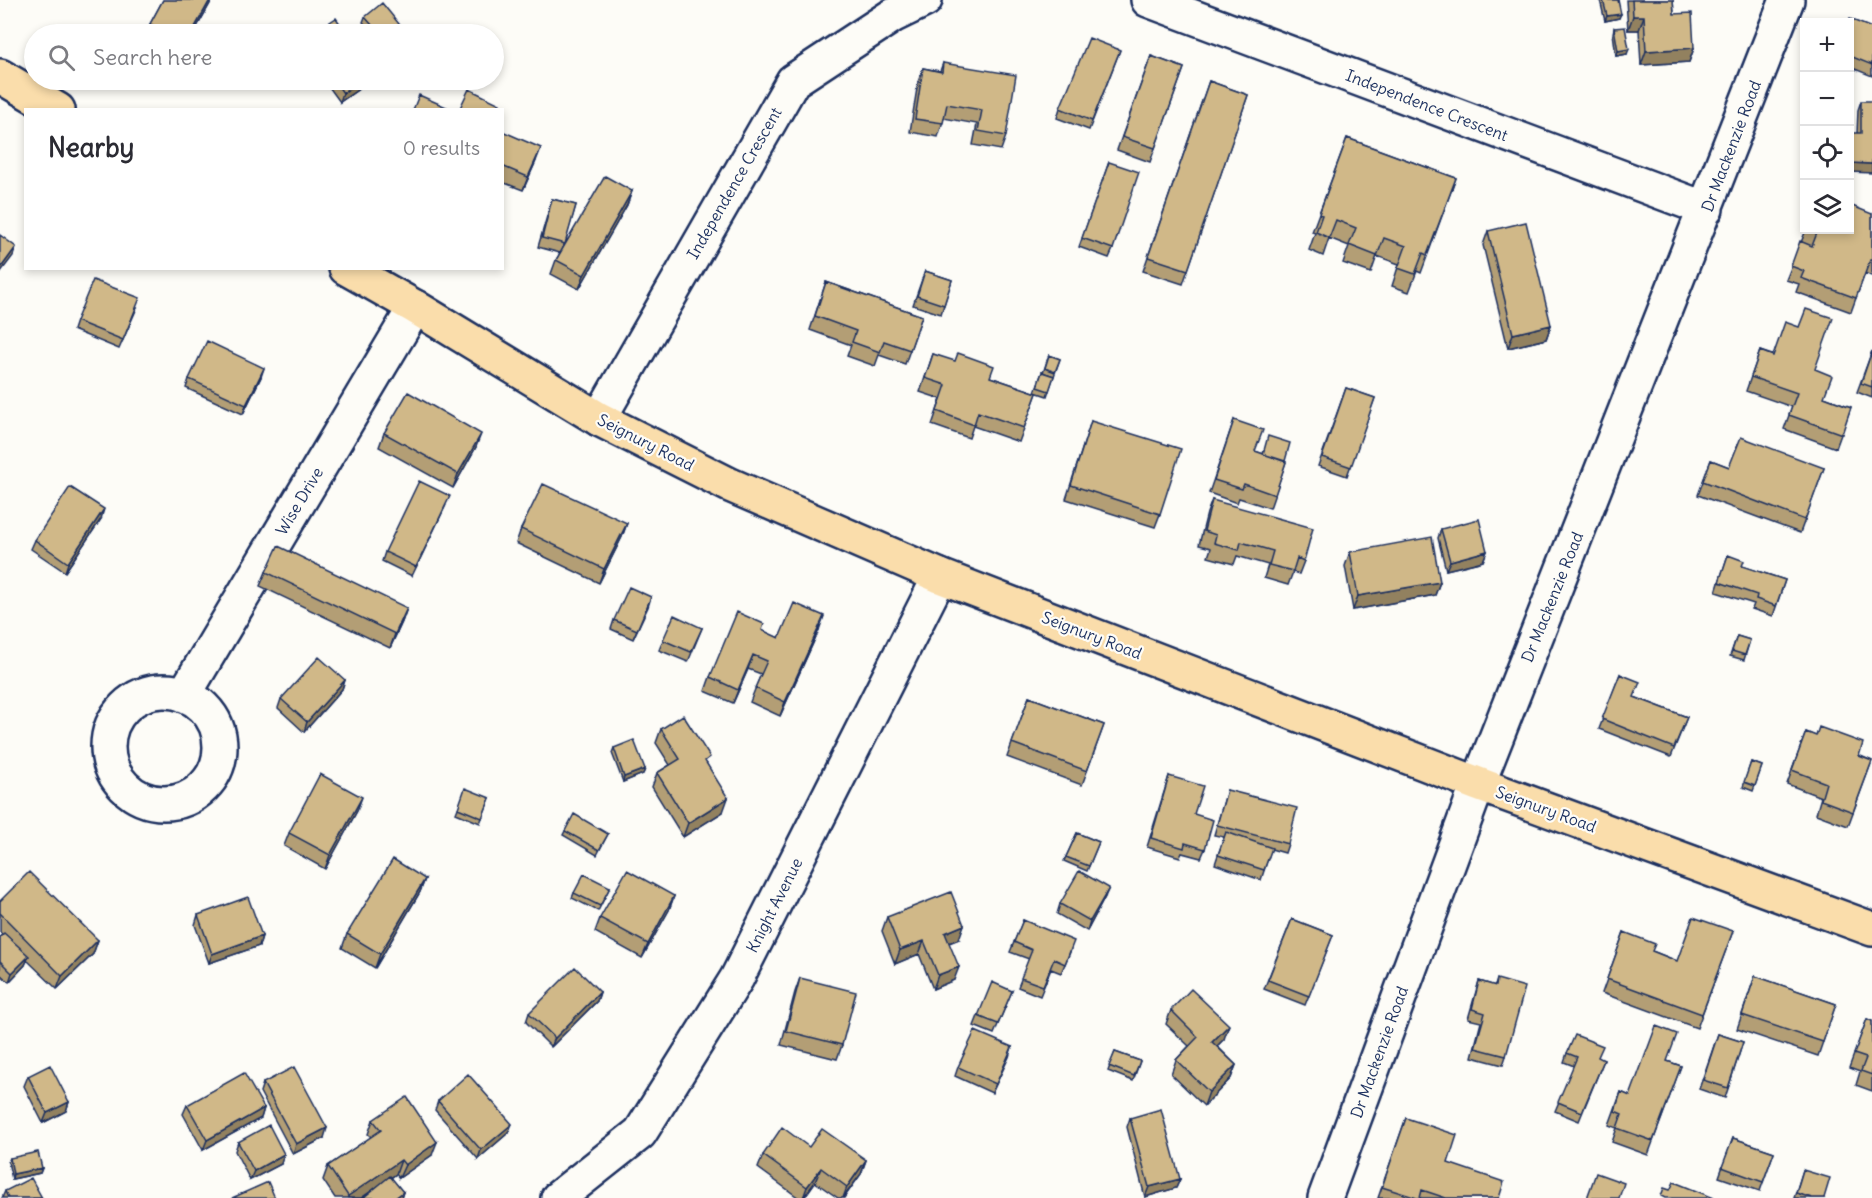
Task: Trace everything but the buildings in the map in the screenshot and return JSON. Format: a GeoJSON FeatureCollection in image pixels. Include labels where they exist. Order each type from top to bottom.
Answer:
{"type":"FeatureCollection","features":[{"type":"Feature","properties":{"kind":"main road"},"geometry":{"type":"LineString","coordinates":[[0,76],[55,108]]}},
{"type":"Feature","properties":{"kind":"main road","name":"Seignury Road"},"geometry":{"type":"LineString","coordinates":[[350,270],[415,307],[598,419],[730,485],[940,576],[1478,784],[1872,929]]}},
{"type":"Feature","properties":{"kind":"street","name":"Independence Crescent"},"geometry":{"type":"LineString","coordinates":[[598,419],[794,81],[892,16],[925,0]]}},
{"type":"Feature","properties":{"kind":"street","name":"Independence Crescent"},"geometry":{"type":"LineString","coordinates":[[1148,0],[1706,209]]}},
{"type":"Feature","properties":{"kind":"street","name":"Dr Mackenzie Road"},"geometry":{"type":"LineString","coordinates":[[1325,1198],[1478,784],[1787,0]]}},
{"type":"Feature","properties":{"kind":"street","name":"Wise Drive"},"geometry":{"type":"LineString","coordinates":[[184,695],[415,307]]}},
{"type":"Feature","properties":{"kind":"street","name":"Knight Avenue"},"geometry":{"type":"LineString","coordinates":[[558,1198],[640,1133],[737,978],[940,576]]}}]}
